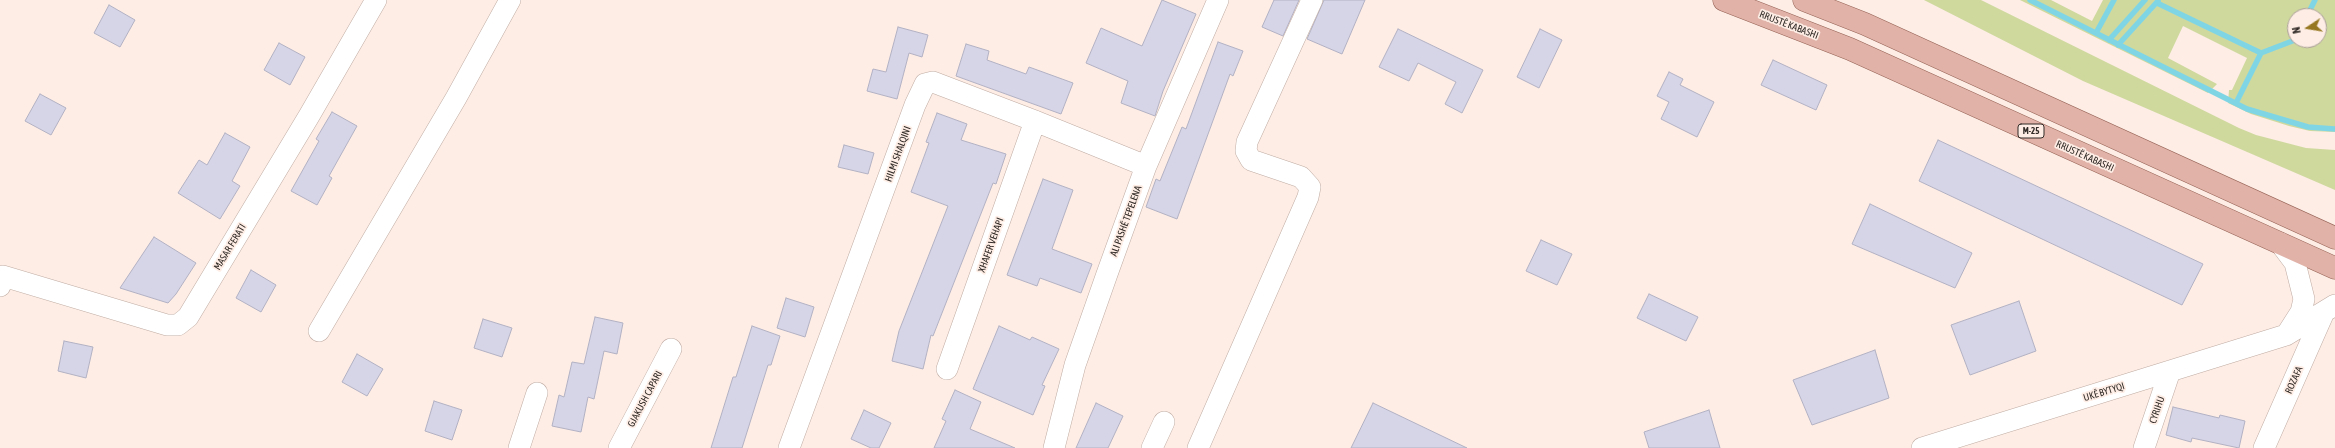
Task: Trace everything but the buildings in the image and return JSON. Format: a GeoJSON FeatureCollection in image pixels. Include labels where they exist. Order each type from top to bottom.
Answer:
{"type":"FeatureCollection","features":[{"type":"Feature","properties":{"kind":"main road","name":"RRUSTË KABASHI"},"geometry":{"type":"LineString","coordinates":[[1724,0],[1850,49],[2335,268]]}},
{"type":"Feature","properties":{"kind":"main road"},"geometry":{"type":"LineString","coordinates":[[1804,0],[1865,24],[2335,238]]}},
{"type":"Feature","properties":{"kind":"street","name":"MASAR FERATI"},"geometry":{"type":"LineString","coordinates":[[1,279],[167,325],[178,325],[192,311],[310,116],[376,0]]}},
{"type":"Feature","properties":{"kind":"street"},"geometry":{"type":"LineString","coordinates":[[318,331],[456,98],[510,0]]}},
{"type":"Feature","properties":{"kind":"street","name":"ALI PASHË TEPELENA"},"geometry":{"type":"LineString","coordinates":[[1054,448],[1075,366],[1146,166],[1218,0]]}},
{"type":"Feature","properties":{"kind":"street"},"geometry":{"type":"LineString","coordinates":[[1198,448],[1308,197],[1310,187],[1301,177],[1251,160],[1246,151],[1247,142],[1312,0]]}},
{"type":"Feature","properties":{"kind":"street","name":"HILMI SHALQINI"},"geometry":{"type":"LineString","coordinates":[[789,448],[915,105],[925,84],[933,82],[1146,166]]}},
{"type":"Feature","properties":{"kind":"street","name":"XHAFER VEHAPI"},"geometry":{"type":"LineString","coordinates":[[947,369],[1035,121]]}},
{"type":"Feature","properties":{"kind":"street"},"geometry":{"type":"LineString","coordinates":[[2280,243],[2295,263],[2304,299],[2301,312],[2286,335]]}},
{"type":"Feature","properties":{"kind":"street","name":"UKË BYTYQI"},"geometry":{"type":"LineString","coordinates":[[1922,448],[2286,335],[2330,309]]}},
{"type":"Feature","properties":{"kind":"street","name":"ROZAFA"},"geometry":{"type":"LineString","coordinates":[[2264,448],[2330,309]]}},
{"type":"Feature","properties":{"kind":"street","name":"GJAKUSH CAPARI"},"geometry":{"type":"LineString","coordinates":[[619,448],[671,349]]}},
{"type":"Feature","properties":{"kind":"street","name":"CYRIHU"},"geometry":{"type":"LineString","coordinates":[[2144,448],[2170,371]]}},
{"type":"Feature","properties":{"kind":"street"},"geometry":{"type":"LineString","coordinates":[[519,448],[537,393]]}},
{"type":"Feature","properties":{"kind":"street"},"geometry":{"type":"LineString","coordinates":[[1152,448],[1164,422]]}},
{"type":"Feature","properties":{"kind":"green space"},"geometry":{"type":"Polygon","coordinates":[[[1924,0],[1981,0],[2239,128],[2256,135],[2306,148],[2335,150],[2335,190],[2083,81],[1924,0]]]}},
{"type":"Feature","properties":{"kind":"green space"},"geometry":{"type":"Polygon","coordinates":[[[2020,0],[2051,0],[2092,21],[2103,0],[2335,0],[2335,132],[2310,131],[2289,126],[2251,114],[2228,103],[2229,90],[2232,90],[2247,58],[2183,26],[2168,58],[2217,84],[2208,93],[2020,0]]]}},
{"type":"Feature","properties":{"kind":"waterway"},"geometry":{"type":"LineString","coordinates":[[2030,0],[2247,109],[2308,127],[2335,129]]}},
{"type":"Feature","properties":{"kind":"waterway"},"geometry":{"type":"LineString","coordinates":[[2096,33],[2114,0]]}},
{"type":"Feature","properties":{"kind":"waterway"},"geometry":{"type":"LineString","coordinates":[[2109,40],[2145,0]]}},
{"type":"Feature","properties":{"kind":"waterway"},"geometry":{"type":"LineString","coordinates":[[2311,8],[2315,0]]}},
{"type":"Feature","properties":{"kind":"waterway"},"geometry":{"type":"LineString","coordinates":[[2118,45],[2158,1]]}},
{"type":"Feature","properties":{"kind":"waterway"},"geometry":{"type":"LineString","coordinates":[[2157,3],[2261,53]]}},
{"type":"Feature","properties":{"kind":"waterway"},"geometry":{"type":"LineString","coordinates":[[2236,103],[2261,53],[2287,43]]}}]}
